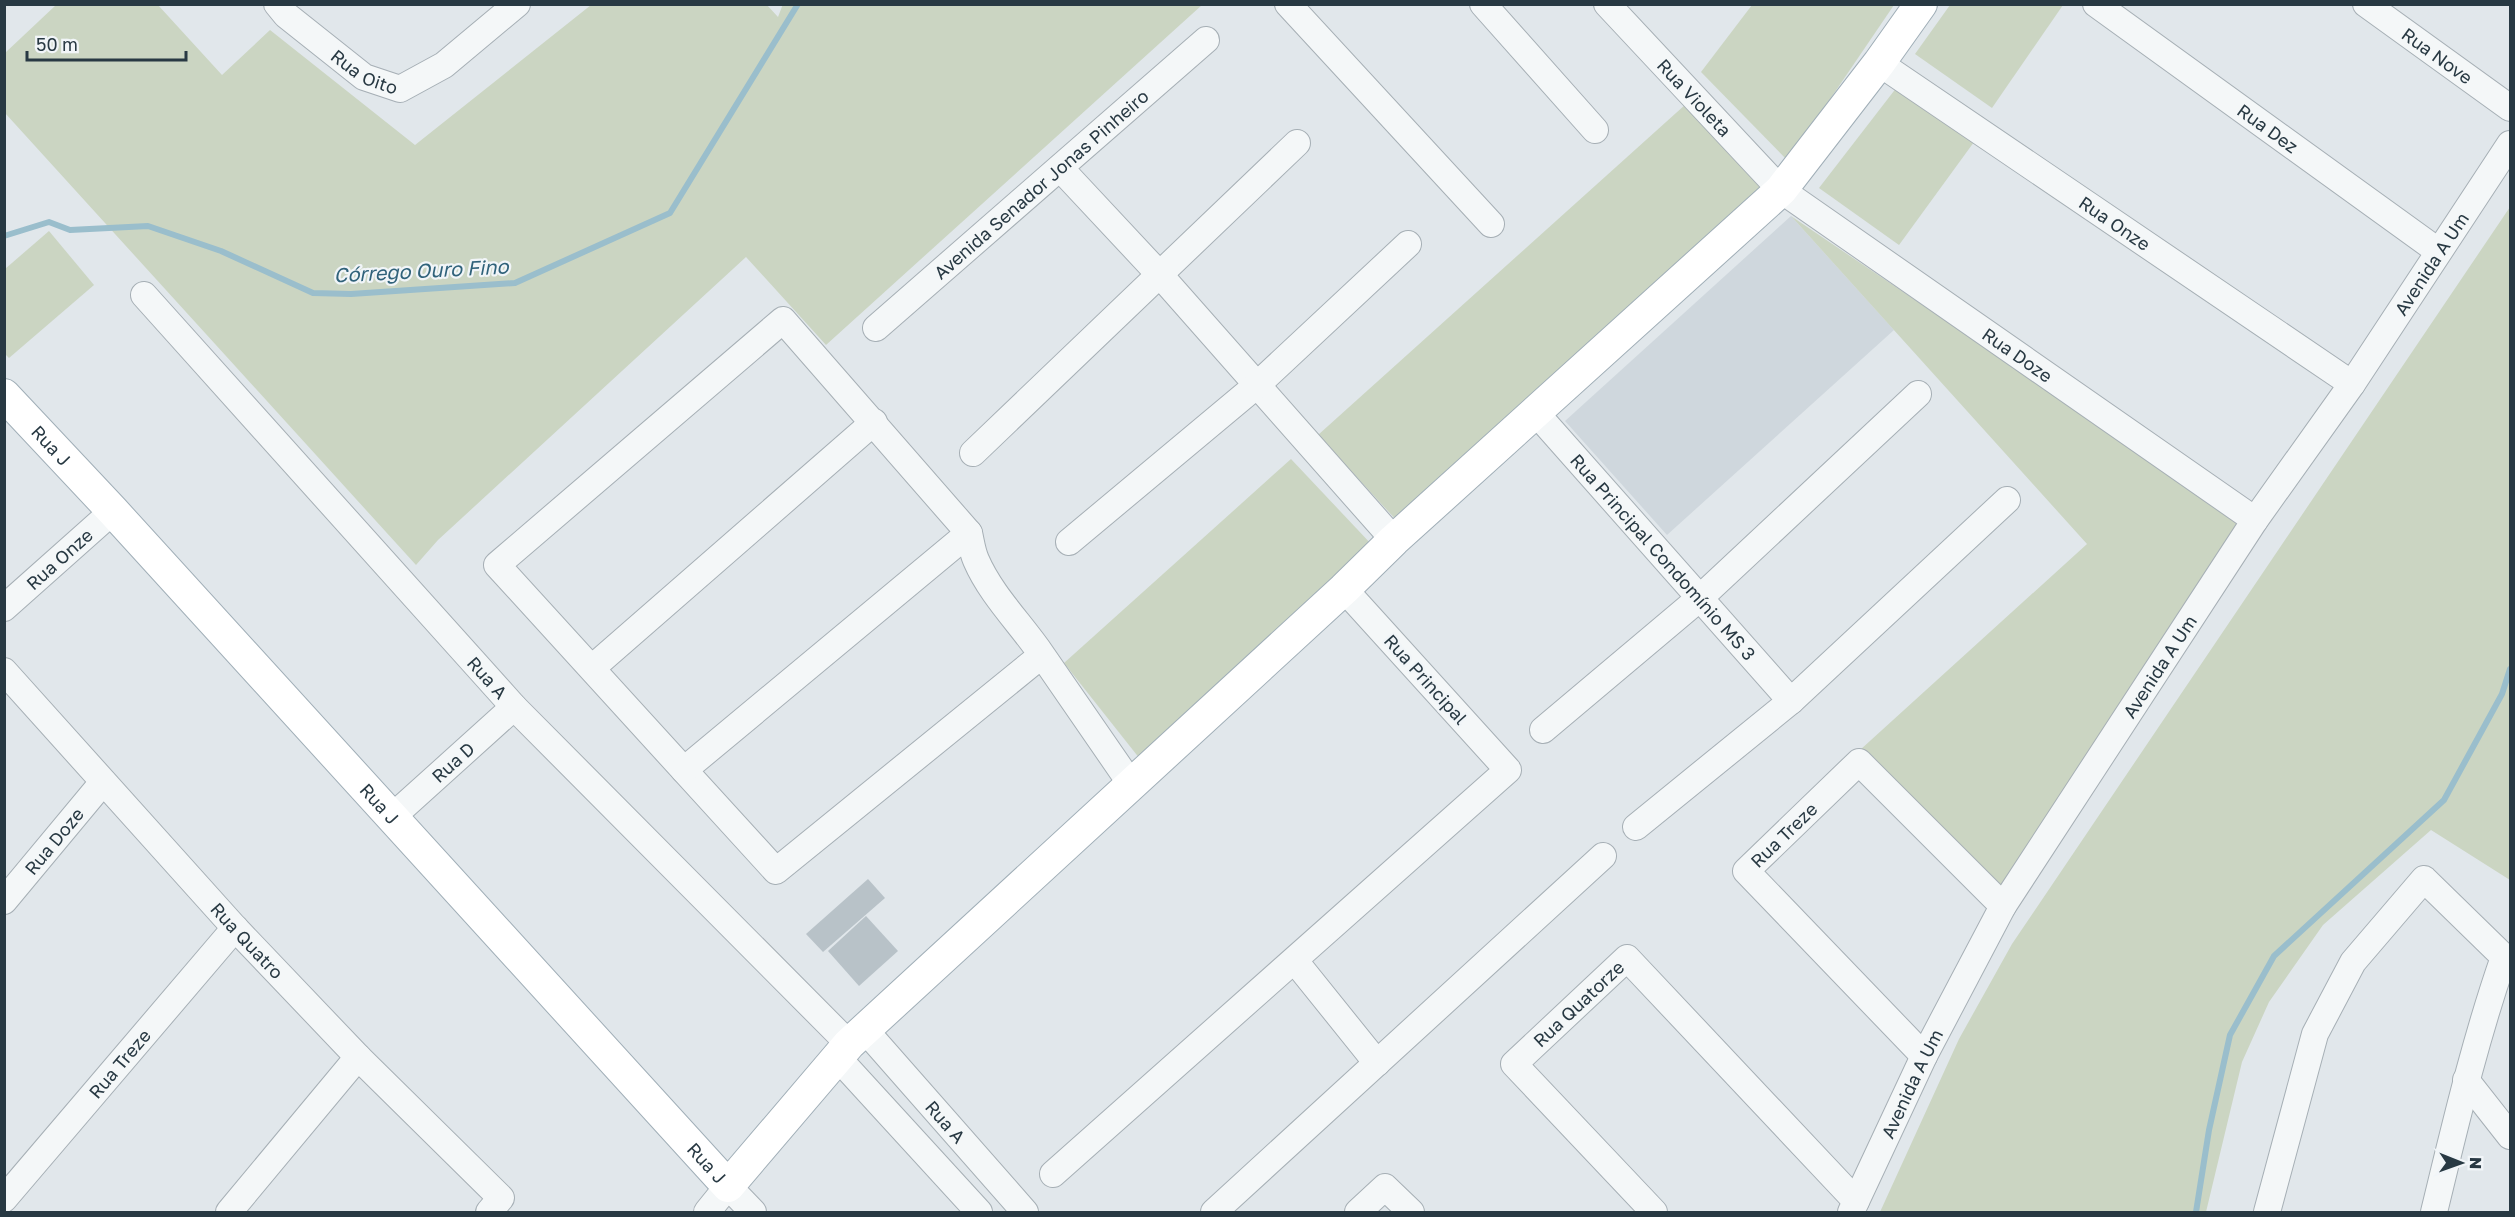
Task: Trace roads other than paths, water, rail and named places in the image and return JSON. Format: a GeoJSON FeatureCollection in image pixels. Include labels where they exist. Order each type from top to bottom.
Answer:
{"type":"FeatureCollection","features":[{"type":"Feature","properties":{"kind":"main road"},"geometry":{"type":"LineString","coordinates":[[728,1186],[851,1044],[1344,589],[1394,540],[1781,190],[1879,63],[1921,4]]}},
{"type":"Feature","properties":{"kind":"main road","name":"Rua J"},"geometry":{"type":"LineString","coordinates":[[4,395],[113,511],[728,1186]]}},
{"type":"Feature","properties":{"kind":"street","name":"Rua Oito"},"geometry":{"type":"LineString","coordinates":[[287,8],[364,77],[400,89],[444,65],[516,4]]}},
{"type":"Feature","properties":{"kind":"street"},"geometry":{"type":"LineString","coordinates":[[1483,4],[1595,130]]}},
{"type":"Feature","properties":{"kind":"street","name":"Rua Violeta"},"geometry":{"type":"LineString","coordinates":[[1608,4],[1781,190]]}},
{"type":"Feature","properties":{"kind":"street","name":"Rua Dez"},"geometry":{"type":"LineString","coordinates":[[2096,4],[2438,251]]}},
{"type":"Feature","properties":{"kind":"street","name":"Rua Nove"},"geometry":{"type":"LineString","coordinates":[[2366,4],[2511,108]]}},
{"type":"Feature","properties":{"kind":"street"},"geometry":{"type":"LineString","coordinates":[[1297,8],[1491,224]]}},
{"type":"Feature","properties":{"kind":"street","name":"Avenida Senador Jonas Pinheiro"},"geometry":{"type":"LineString","coordinates":[[876,328],[1206,40]]}},
{"type":"Feature","properties":{"kind":"street","name":"Rua Onze"},"geometry":{"type":"LineString","coordinates":[[1879,63],[2352,384]]}},
{"type":"Feature","properties":{"kind":"street"},"geometry":{"type":"LineString","coordinates":[[973,453],[1297,143]]}},
{"type":"Feature","properties":{"kind":"street","name":"Avenida A Um"},"geometry":{"type":"LineString","coordinates":[[1853,1207],[1924,1056],[2003,906],[2255,520],[2352,384],[2511,144]]}},
{"type":"Feature","properties":{"kind":"street"},"geometry":{"type":"LineString","coordinates":[[1060,168],[1160,275],[1394,540]]}},
{"type":"Feature","properties":{"kind":"street","name":"Rua Doze"},"geometry":{"type":"LineString","coordinates":[[1781,190],[2255,520]]}},
{"type":"Feature","properties":{"kind":"street"},"geometry":{"type":"LineString","coordinates":[[1069,542],[1257,385],[1408,244]]}},
{"type":"Feature","properties":{"kind":"street","name":"Rua A"},"geometry":{"type":"LineString","coordinates":[[144,295],[514,707],[851,1044],[1025,1212]]}},
{"type":"Feature","properties":{"kind":"street"},"geometry":{"type":"LineString","coordinates":[[1042,655],[776,871],[497,565],[783,320],[969,532],[975,559],[990,585],[1042,655],[1131,784]]}},
{"type":"Feature","properties":{"kind":"street"},"geometry":{"type":"LineString","coordinates":[[1542,730],[1701,597],[1918,394]]}},
{"type":"Feature","properties":{"kind":"street","name":"Rua Principal Condomínio MS 3"},"geometry":{"type":"LineString","coordinates":[[1536,413],[1791,701]]}},
{"type":"Feature","properties":{"kind":"street"},"geometry":{"type":"LineString","coordinates":[[592,668],[874,422]]}},
{"type":"Feature","properties":{"kind":"street"},"geometry":{"type":"LineString","coordinates":[[1636,827],[1791,701],[2007,500]]}},
{"type":"Feature","properties":{"kind":"street","name":"Rua Onze"},"geometry":{"type":"LineString","coordinates":[[4,608],[113,511]]}},
{"type":"Feature","properties":{"kind":"street"},"geometry":{"type":"LineString","coordinates":[[684,770],[969,532]]}},
{"type":"Feature","properties":{"kind":"street","name":"Rua Principal"},"geometry":{"type":"LineString","coordinates":[[1295,961],[1508,770],[1344,589]]}},
{"type":"Feature","properties":{"kind":"street","name":"Rua Quatro"},"geometry":{"type":"LineString","coordinates":[[4,672],[235,928],[495,1205]]}},
{"type":"Feature","properties":{"kind":"street","name":"Rua D"},"geometry":{"type":"LineString","coordinates":[[392,817],[514,707]]}},
{"type":"Feature","properties":{"kind":"street","name":"Rua Treze"},"geometry":{"type":"LineString","coordinates":[[1924,1056],[1746,871],[1859,762],[2003,906]]}},
{"type":"Feature","properties":{"kind":"street","name":"Rua Doze"},"geometry":{"type":"LineString","coordinates":[[4,901],[103,782]]}},
{"type":"Feature","properties":{"kind":"street"},"geometry":{"type":"LineString","coordinates":[[1214,1212],[1603,856]]}},
{"type":"Feature","properties":{"kind":"street"},"geometry":{"type":"LineString","coordinates":[[2267,1212],[2315,1034],[2354,962],[2424,879],[2504,957],[2487,1005],[2466,1080],[2434,1212]]}},
{"type":"Feature","properties":{"kind":"street","name":"Rua Treze"},"geometry":{"type":"LineString","coordinates":[[4,1199],[235,928]]}},
{"type":"Feature","properties":{"kind":"street","name":"Rua Quatorze"},"geometry":{"type":"LineString","coordinates":[[1654,1212],[1514,1064],[1627,958],[1853,1207]]}},
{"type":"Feature","properties":{"kind":"street"},"geometry":{"type":"LineString","coordinates":[[1053,1174],[1295,961],[1377,1063]]}},
{"type":"Feature","properties":{"kind":"street","name":"Rua A"},"geometry":{"type":"LineString","coordinates":[[851,1044],[979,1212]]}},
{"type":"Feature","properties":{"kind":"street"},"geometry":{"type":"LineString","coordinates":[[229,1212],[358,1057]]}},
{"type":"Feature","properties":{"kind":"street"},"geometry":{"type":"LineString","coordinates":[[2466,1080],[2511,1136]]}},
{"type":"Feature","properties":{"kind":"street"},"geometry":{"type":"LineString","coordinates":[[707,1212],[728,1186]]}},
{"type":"Feature","properties":{"kind":"street","name":"Rua J"},"geometry":{"type":"LineString","coordinates":[[728,1186],[753,1212]]}},
{"type":"Feature","properties":{"kind":"street"},"geometry":{"type":"LineString","coordinates":[[1358,1212],[1385,1187],[1411,1212]]}},
{"type":"Feature","properties":{"kind":"waterway","name":"Córrego Ouro Fino"},"geometry":{"type":"LineString","coordinates":[[4,236],[49,222],[70,230],[148,226],[221,251],[313,293],[351,294],[515,283],[670,213],[798,4]]}},
{"type":"Feature","properties":{"kind":"waterway"},"geometry":{"type":"LineString","coordinates":[[2196,1212],[2209,1130],[2230,1035],[2274,956],[2444,800],[2502,694],[2510,669]]}}]}
